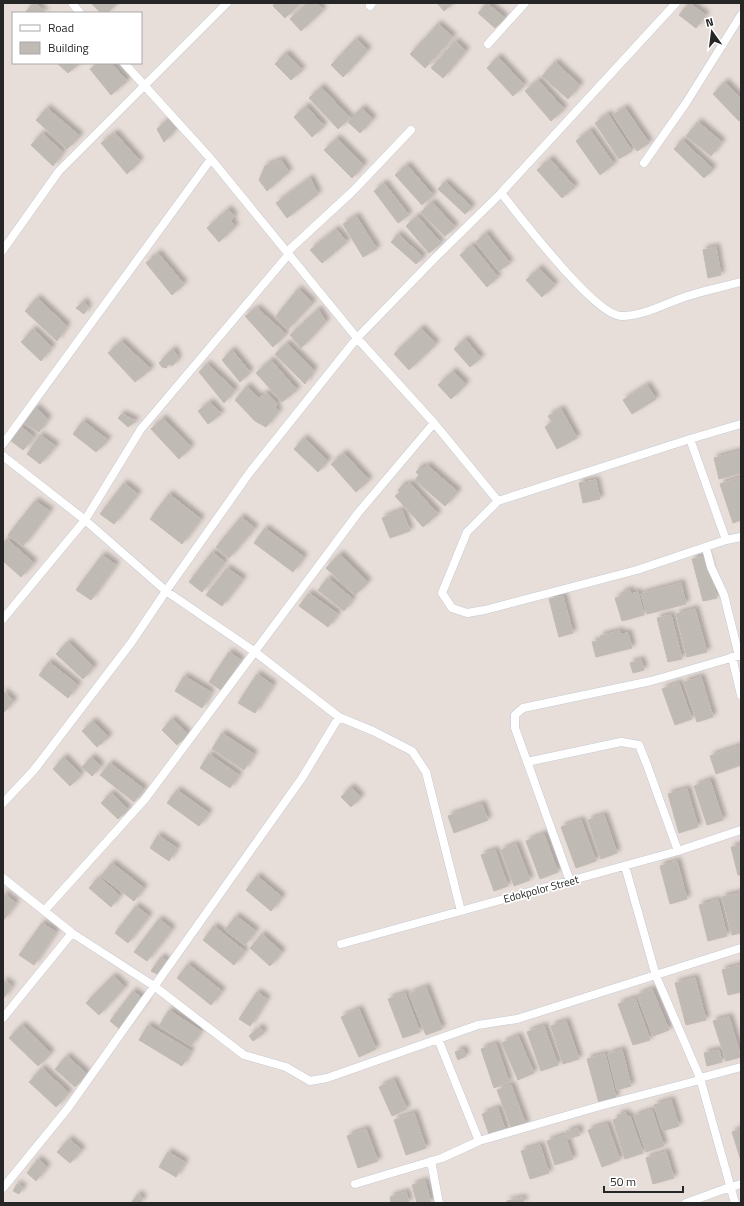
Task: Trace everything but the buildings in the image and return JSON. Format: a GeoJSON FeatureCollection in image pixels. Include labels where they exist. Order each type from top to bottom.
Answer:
{"type":"FeatureCollection","features":[{"type":"Feature","properties":{"kind":"street"},"geometry":{"type":"LineString","coordinates":[[72,3],[79,12]]}},
{"type":"Feature","properties":{"kind":"street"},"geometry":{"type":"LineString","coordinates":[[3,250],[59,170],[227,3]]}},
{"type":"Feature","properties":{"kind":"street"},"geometry":{"type":"LineString","coordinates":[[488,44],[525,3]]}},
{"type":"Feature","properties":{"kind":"street"},"geometry":{"type":"LineString","coordinates":[[3,803],[34,770],[131,643],[250,472],[356,338],[501,193],[676,3]]}},
{"type":"Feature","properties":{"kind":"street"},"geometry":{"type":"LineString","coordinates":[[644,163],[691,96],[741,15]]}},
{"type":"Feature","properties":{"kind":"street"},"geometry":{"type":"LineString","coordinates":[[125,64],[210,159],[356,338],[434,423],[498,501]]}},
{"type":"Feature","properties":{"kind":"street"},"geometry":{"type":"LineString","coordinates":[[3,618],[85,520],[141,429],[288,253],[353,191],[411,130]]}},
{"type":"Feature","properties":{"kind":"street"},"geometry":{"type":"LineString","coordinates":[[3,444],[210,159]]}},
{"type":"Feature","properties":{"kind":"street"},"geometry":{"type":"LineString","coordinates":[[501,193],[553,257],[591,298],[619,316],[638,314],[684,297],[741,282]]}},
{"type":"Feature","properties":{"kind":"street"},"geometry":{"type":"LineString","coordinates":[[45,910],[145,800],[358,513],[434,423]]}},
{"type":"Feature","properties":{"kind":"street"},"geometry":{"type":"LineString","coordinates":[[741,424],[498,501],[467,532],[442,593],[452,608],[467,613],[485,610],[637,570],[726,540],[741,537]]}},
{"type":"Feature","properties":{"kind":"street"},"geometry":{"type":"LineString","coordinates":[[690,439],[726,540]]}},
{"type":"Feature","properties":{"kind":"street"},"geometry":{"type":"LineString","coordinates":[[3,456],[85,520],[166,591],[255,652],[339,717],[373,731],[412,752],[426,772],[461,911]]}},
{"type":"Feature","properties":{"kind":"street"},"geometry":{"type":"LineString","coordinates":[[706,548],[711,567],[724,595],[738,656],[741,695]]}},
{"type":"Feature","properties":{"kind":"street"},"geometry":{"type":"LineString","coordinates":[[570,881],[515,728],[515,715],[523,708],[651,681],[738,656]]}},
{"type":"Feature","properties":{"kind":"street"},"geometry":{"type":"LineString","coordinates":[[3,1188],[68,1108],[302,778],[339,717]]}},
{"type":"Feature","properties":{"kind":"street"},"geometry":{"type":"LineString","coordinates":[[528,762],[621,742],[638,745],[647,765],[678,851]]}},
{"type":"Feature","properties":{"kind":"street","name":"Edokpolor Street"},"geometry":{"type":"LineString","coordinates":[[341,944],[678,851],[741,830]]}},
{"type":"Feature","properties":{"kind":"street"},"geometry":{"type":"LineString","coordinates":[[625,866],[656,976],[700,1078],[735,1203]]}},
{"type":"Feature","properties":{"kind":"street"},"geometry":{"type":"LineString","coordinates":[[3,878],[72,932],[154,986],[244,1055],[286,1067],[310,1081],[327,1078],[478,1025],[517,1019],[741,948]]}},
{"type":"Feature","properties":{"kind":"street"},"geometry":{"type":"LineString","coordinates":[[3,1018],[72,932]]}},
{"type":"Feature","properties":{"kind":"street"},"geometry":{"type":"LineString","coordinates":[[438,1039],[479,1142]]}},
{"type":"Feature","properties":{"kind":"street"},"geometry":{"type":"LineString","coordinates":[[355,1184],[442,1158],[479,1142],[600,1106],[741,1067]]}},
{"type":"Feature","properties":{"kind":"street"},"geometry":{"type":"LineString","coordinates":[[431,1161],[438,1203]]}},
{"type":"Feature","properties":{"kind":"street"},"geometry":{"type":"LineString","coordinates":[[686,1203],[741,1184]]}}]}
